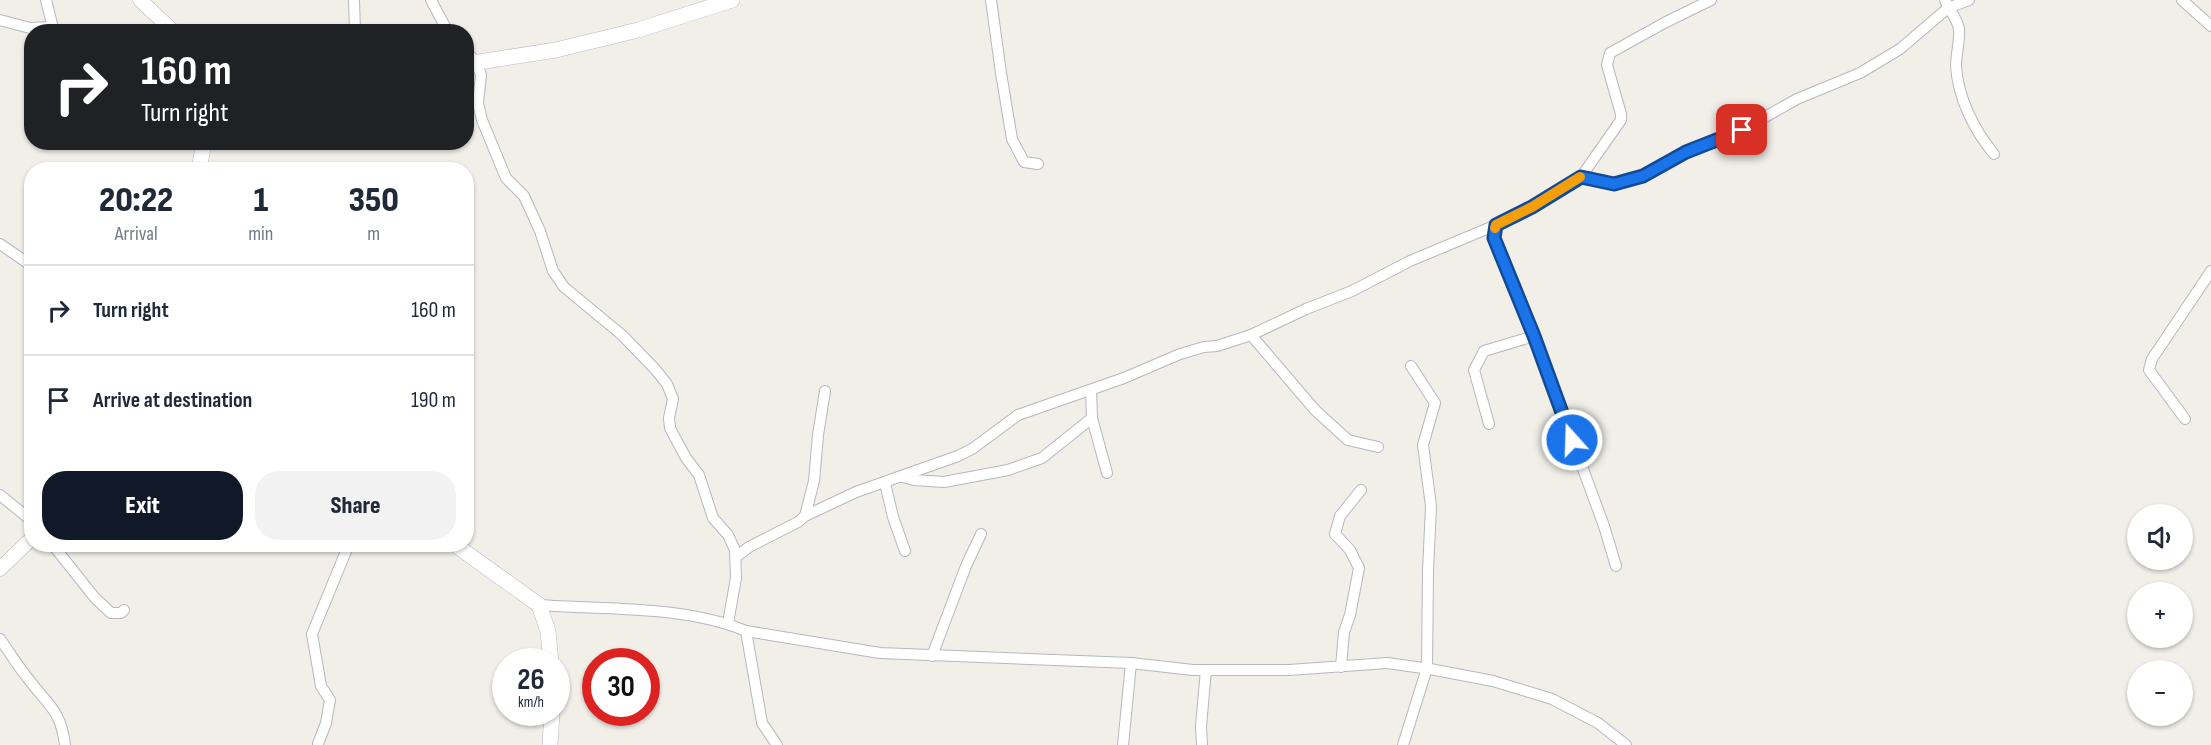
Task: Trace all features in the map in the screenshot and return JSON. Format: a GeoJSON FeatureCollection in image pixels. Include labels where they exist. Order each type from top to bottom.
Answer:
{"type":"FeatureCollection","features":[{"type":"Feature","properties":{"kind":"main road"},"geometry":{"type":"LineString","coordinates":[[474,59],[556,50],[638,30],[732,0]]}},
{"type":"Feature","properties":{"kind":"main road"},"geometry":{"type":"LineString","coordinates":[[465,552],[539,605],[548,631],[550,648]]}},
{"type":"Feature","properties":{"kind":"main road"},"geometry":{"type":"LineString","coordinates":[[550,745],[551,726]]}},
{"type":"Feature","properties":{"kind":"street"},"geometry":{"type":"LineString","coordinates":[[46,0],[52,24]]}},
{"type":"Feature","properties":{"kind":"street"},"geometry":{"type":"LineString","coordinates":[[140,0],[166,24]]}},
{"type":"Feature","properties":{"kind":"street"},"geometry":{"type":"LineString","coordinates":[[354,0],[355,24]]}},
{"type":"Feature","properties":{"kind":"street"},"geometry":{"type":"LineString","coordinates":[[431,0],[444,24]]}},
{"type":"Feature","properties":{"kind":"street"},"geometry":{"type":"LineString","coordinates":[[992,0],[1000,74],[1012,139],[1024,162],[1038,164]]}},
{"type":"Feature","properties":{"kind":"street"},"geometry":{"type":"LineString","coordinates":[[736,557],[749,547],[798,522],[805,516],[856,492],[903,477],[972,449],[1018,415],[1091,390],[1180,354],[1198,348],[1217,346],[1251,334],[1360,288],[1423,254],[1496,225],[1532,207],[1581,177],[1621,120],[1607,65],[1610,53],[1711,0]]}},
{"type":"Feature","properties":{"kind":"street"},"geometry":{"type":"LineString","coordinates":[[1581,177],[1614,184],[1643,176],[1686,152],[1742,130],[1797,99],[1860,73],[1900,49],[1947,4],[1970,0]]}},
{"type":"Feature","properties":{"kind":"street"},"geometry":{"type":"LineString","coordinates":[[2182,0],[2211,26]]}},
{"type":"Feature","properties":{"kind":"street"},"geometry":{"type":"LineString","coordinates":[[1947,4],[1956,18],[1959,31],[1956,68],[1961,94],[1981,138],[1994,154]]}},
{"type":"Feature","properties":{"kind":"street"},"geometry":{"type":"LineString","coordinates":[[0,21],[24,27]]}},
{"type":"Feature","properties":{"kind":"street"},"geometry":{"type":"LineString","coordinates":[[474,65],[481,75],[478,103],[482,120],[506,178],[524,196],[540,231],[553,271],[564,287],[622,335],[667,384],[673,399],[669,418],[670,428],[686,458],[699,475],[713,518],[728,535],[736,557],[736,578],[728,623]]}},
{"type":"Feature","properties":{"kind":"street"},"geometry":{"type":"LineString","coordinates":[[1496,225],[1494,238],[1534,336],[1604,526],[1616,567]]}},
{"type":"Feature","properties":{"kind":"street"},"geometry":{"type":"LineString","coordinates":[[0,244],[24,260]]}},
{"type":"Feature","properties":{"kind":"street"},"geometry":{"type":"LineString","coordinates":[[2185,419],[2149,370],[2152,359],[2211,271]]}},
{"type":"Feature","properties":{"kind":"street"},"geometry":{"type":"LineString","coordinates":[[1251,334],[1315,410],[1348,440],[1378,447]]}},
{"type":"Feature","properties":{"kind":"street"},"geometry":{"type":"LineString","coordinates":[[1489,424],[1474,370],[1484,351],[1534,336]]}},
{"type":"Feature","properties":{"kind":"street"},"geometry":{"type":"LineString","coordinates":[[1403,745],[1427,668],[1431,506],[1423,445],[1435,404],[1411,366]]}},
{"type":"Feature","properties":{"kind":"street"},"geometry":{"type":"LineString","coordinates":[[1091,390],[1092,418],[1107,473]]}},
{"type":"Feature","properties":{"kind":"street"},"geometry":{"type":"LineString","coordinates":[[805,516],[814,481],[825,391]]}},
{"type":"Feature","properties":{"kind":"street"},"geometry":{"type":"LineString","coordinates":[[903,477],[944,482],[1008,470],[1042,458],[1092,418]]}},
{"type":"Feature","properties":{"kind":"street"},"geometry":{"type":"LineString","coordinates":[[885,483],[893,517],[905,551]]}},
{"type":"Feature","properties":{"kind":"street"},"geometry":{"type":"LineString","coordinates":[[1341,667],[1344,632],[1350,615],[1359,568],[1350,550],[1335,534],[1340,516],[1361,490]]}},
{"type":"Feature","properties":{"kind":"street"},"geometry":{"type":"LineString","coordinates":[[0,495],[24,514]]}},
{"type":"Feature","properties":{"kind":"street"},"geometry":{"type":"LineString","coordinates":[[932,656],[966,566],[981,534]]}},
{"type":"Feature","properties":{"kind":"street"},"geometry":{"type":"LineString","coordinates":[[0,569],[24,546]]}},
{"type":"Feature","properties":{"kind":"street"},"geometry":{"type":"LineString","coordinates":[[58,552],[95,598],[111,613],[121,613],[124,610]]}},
{"type":"Feature","properties":{"kind":"street"},"geometry":{"type":"LineString","coordinates":[[318,744],[326,723],[330,700],[321,686],[312,634],[346,552]]}},
{"type":"Feature","properties":{"kind":"street"},"geometry":{"type":"LineString","coordinates":[[539,605],[633,610],[687,616],[728,623],[746,631],[851,649],[932,656],[1131,663],[1206,670],[1289,670],[1387,663],[1427,668],[1507,684],[1552,699],[1598,723],[1626,745]]}},
{"type":"Feature","properties":{"kind":"street"},"geometry":{"type":"LineString","coordinates":[[746,631],[762,723],[777,745]]}},
{"type":"Feature","properties":{"kind":"street"},"geometry":{"type":"LineString","coordinates":[[0,639],[49,703],[62,725],[65,745]]}},
{"type":"Feature","properties":{"kind":"street"},"geometry":{"type":"LineString","coordinates":[[1124,745],[1131,663]]}},
{"type":"Feature","properties":{"kind":"street"},"geometry":{"type":"LineString","coordinates":[[1202,745],[1201,726],[1206,670]]}},
{"type":"Feature","properties":{"kind":"slow traffic"},"geometry":{"type":"LineString","coordinates":[[1495,228],[1496,225],[1532,207],[1580,177]]}},
{"type":"Feature","properties":{"kind":"route"},"geometry":{"type":"LineString","coordinates":[[1572,440],[1534,336],[1494,238],[1496,225],[1532,207],[1581,177],[1614,184],[1643,176],[1686,152],[1742,130]]}}]}
